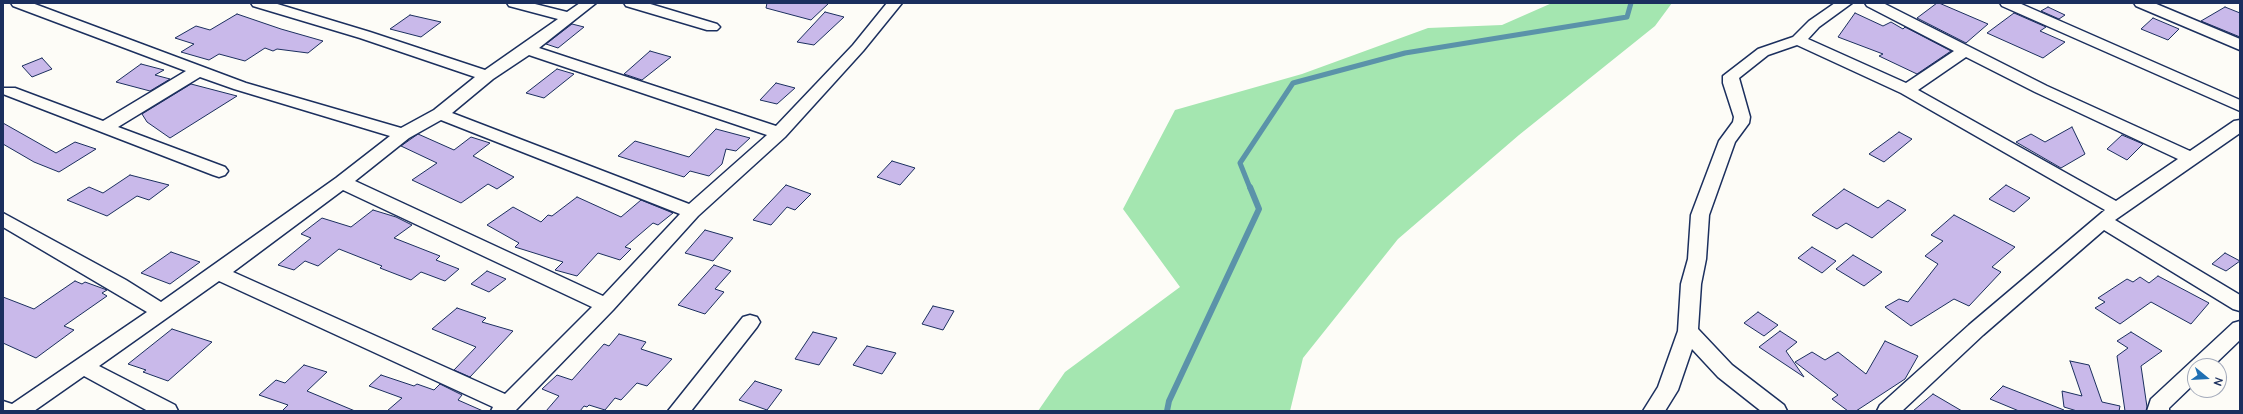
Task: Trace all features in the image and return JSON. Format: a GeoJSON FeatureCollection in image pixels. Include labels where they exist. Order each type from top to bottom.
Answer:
{"type":"FeatureCollection","features":[{"type":"Feature","properties":{"kind":"street"},"geometry":{"type":"LineString","coordinates":[[18,3],[240,86],[403,134]]}},
{"type":"Feature","properties":{"kind":"street"},"geometry":{"type":"LineString","coordinates":[[258,3],[364,35],[487,76]]}},
{"type":"Feature","properties":{"kind":"street"},"geometry":{"type":"LineString","coordinates":[[514,3],[568,17]]}},
{"type":"Feature","properties":{"kind":"street"},"geometry":{"type":"LineString","coordinates":[[18,411],[218,273],[342,182],[403,134],[440,114],[487,76],[528,49],[568,17],[589,3]]}},
{"type":"Feature","properties":{"kind":"street"},"geometry":{"type":"LineString","coordinates":[[631,3],[712,27]]}},
{"type":"Feature","properties":{"kind":"street"},"geometry":{"type":"LineString","coordinates":[[218,273],[360,336],[505,408],[606,305],[692,212],[779,133],[858,48],[895,3]]}},
{"type":"Feature","properties":{"kind":"street"},"geometry":{"type":"LineString","coordinates":[[1654,411],[1668,390],[1688,331],[1691,284],[1697,259],[1700,215],[1727,141],[1741,123],[1742,117],[1731,83],[1731,76],[1763,52],[1798,40],[1814,24],[1845,3]]}},
{"type":"Feature","properties":{"kind":"street"},"geometry":{"type":"LineString","coordinates":[[1872,3],[2041,89],[2191,158]]}},
{"type":"Feature","properties":{"kind":"street"},"geometry":{"type":"LineString","coordinates":[[2007,3],[2240,106]]}},
{"type":"Feature","properties":{"kind":"street"},"geometry":{"type":"LineString","coordinates":[[2141,3],[2240,45]]}},
{"type":"Feature","properties":{"kind":"street"},"geometry":{"type":"LineString","coordinates":[[1798,40],[1907,90],[2118,209]]}},
{"type":"Feature","properties":{"kind":"street"},"geometry":{"type":"LineString","coordinates":[[528,49],[779,133]]}},
{"type":"Feature","properties":{"kind":"street"},"geometry":{"type":"LineString","coordinates":[[1907,90],[1966,50]]}},
{"type":"Feature","properties":{"kind":"street"},"geometry":{"type":"LineString","coordinates":[[104,128],[198,71]]}},
{"type":"Feature","properties":{"kind":"street"},"geometry":{"type":"LineString","coordinates":[[9,91],[219,171]]}},
{"type":"Feature","properties":{"kind":"street"},"geometry":{"type":"LineString","coordinates":[[440,114],[692,212]]}},
{"type":"Feature","properties":{"kind":"street"},"geometry":{"type":"LineString","coordinates":[[1888,411],[1976,330],[2103,221],[2118,209],[2240,125]]}},
{"type":"Feature","properties":{"kind":"street"},"geometry":{"type":"LineString","coordinates":[[342,182],[606,305]]}},
{"type":"Feature","properties":{"kind":"street"},"geometry":{"type":"LineString","coordinates":[[3,218],[120,285],[162,312]]}},
{"type":"Feature","properties":{"kind":"street"},"geometry":{"type":"LineString","coordinates":[[2103,221],[2240,304]]}},
{"type":"Feature","properties":{"kind":"street"},"geometry":{"type":"LineString","coordinates":[[679,411],[750,322]]}},
{"type":"Feature","properties":{"kind":"street"},"geometry":{"type":"LineString","coordinates":[[2208,358],[2240,328]]}},
{"type":"Feature","properties":{"kind":"street"},"geometry":{"type":"LineString","coordinates":[[1688,331],[1725,371],[1776,411]]}},
{"type":"Feature","properties":{"kind":"street"},"geometry":{"type":"LineString","coordinates":[[82,366],[167,411]]}},
{"type":"Feature","properties":{"kind":"street"},"geometry":{"type":"LineString","coordinates":[[2158,411],[2158,405],[2187,378]]}},
{"type":"Feature","properties":{"kind":"green space"},"geometry":{"type":"Polygon","coordinates":[[[1552,3],[1672,3],[1655,26],[1519,135],[1398,239],[1303,358],[1290,411],[1038,411],[1065,372],[1180,287],[1123,209],[1175,110],[1302,74],[1428,28],[1502,25],[1552,3]]]}},
{"type":"Feature","properties":{"kind":"building"},"geometry":{"type":"Polygon","coordinates":[[[767,3],[829,3],[811,20],[766,8],[767,3]]]}},
{"type":"Feature","properties":{"kind":"building"},"geometry":{"type":"Polygon","coordinates":[[[1937,3],[1988,24],[1966,43],[1917,18],[1937,3]]]}},
{"type":"Feature","properties":{"kind":"building"},"geometry":{"type":"Polygon","coordinates":[[[2048,7],[2065,15],[2059,19],[2041,11],[2048,7]]]}},
{"type":"Feature","properties":{"kind":"building"},"geometry":{"type":"Polygon","coordinates":[[[2225,7],[2240,13],[2240,37],[2201,21],[2225,7]]]}},
{"type":"Feature","properties":{"kind":"building"},"geometry":{"type":"Polygon","coordinates":[[[825,12],[844,17],[814,45],[797,42],[825,12]]]}},
{"type":"Feature","properties":{"kind":"building"},"geometry":{"type":"Polygon","coordinates":[[[1855,13],[1883,26],[1891,22],[1903,29],[1905,27],[1951,51],[1917,74],[1879,56],[1883,54],[1838,37],[1855,13]]]}},
{"type":"Feature","properties":{"kind":"building"},"geometry":{"type":"Polygon","coordinates":[[[2014,13],[2046,27],[2040,31],[2065,42],[2043,58],[1987,33],[2014,13]]]}},
{"type":"Feature","properties":{"kind":"building"},"geometry":{"type":"Polygon","coordinates":[[[237,14],[323,41],[308,53],[277,49],[273,51],[265,48],[245,61],[219,54],[209,60],[181,52],[194,44],[175,38],[196,26],[210,30],[237,14]]]}},
{"type":"Feature","properties":{"kind":"building"},"geometry":{"type":"Polygon","coordinates":[[[410,15],[441,22],[421,37],[390,29],[410,15]]]}},
{"type":"Feature","properties":{"kind":"building"},"geometry":{"type":"Polygon","coordinates":[[[2153,18],[2179,29],[2168,40],[2141,29],[2153,18]]]}},
{"type":"Feature","properties":{"kind":"building"},"geometry":{"type":"Polygon","coordinates":[[[572,24],[584,27],[558,48],[546,44],[572,24]]]}},
{"type":"Feature","properties":{"kind":"building"},"geometry":{"type":"Polygon","coordinates":[[[650,51],[671,57],[642,80],[624,74],[650,51]]]}},
{"type":"Feature","properties":{"kind":"building"},"geometry":{"type":"Polygon","coordinates":[[[42,58],[52,69],[32,77],[22,66],[42,58]]]}},
{"type":"Feature","properties":{"kind":"building"},"geometry":{"type":"Polygon","coordinates":[[[141,64],[164,70],[155,75],[170,79],[150,91],[116,82],[141,64]]]}},
{"type":"Feature","properties":{"kind":"building"},"geometry":{"type":"Polygon","coordinates":[[[557,69],[574,74],[544,98],[526,93],[557,69]]]}},
{"type":"Feature","properties":{"kind":"building"},"geometry":{"type":"Polygon","coordinates":[[[776,83],[795,88],[777,104],[760,100],[776,83]]]}},
{"type":"Feature","properties":{"kind":"building"},"geometry":{"type":"Polygon","coordinates":[[[191,84],[237,96],[170,138],[147,122],[142,114],[191,84]]]}},
{"type":"Feature","properties":{"kind":"building"},"geometry":{"type":"Polygon","coordinates":[[[3,123],[56,153],[75,142],[96,149],[59,172],[34,162],[3,144],[3,123]]]}},
{"type":"Feature","properties":{"kind":"building"},"geometry":{"type":"Polygon","coordinates":[[[2072,127],[2085,154],[2061,168],[2016,142],[2031,134],[2045,142],[2072,127]]]}},
{"type":"Feature","properties":{"kind":"building"},"geometry":{"type":"Polygon","coordinates":[[[716,129],[750,138],[736,151],[726,149],[722,164],[709,176],[690,171],[684,177],[618,156],[635,141],[689,157],[716,129]]]}},
{"type":"Feature","properties":{"kind":"building"},"geometry":{"type":"Polygon","coordinates":[[[1899,132],[1912,139],[1884,162],[1869,154],[1899,132]]]}},
{"type":"Feature","properties":{"kind":"building"},"geometry":{"type":"Polygon","coordinates":[[[418,134],[454,150],[471,137],[490,143],[473,156],[514,177],[497,189],[488,184],[461,203],[412,180],[437,163],[401,146],[418,134]]]}},
{"type":"Feature","properties":{"kind":"building"},"geometry":{"type":"Polygon","coordinates":[[[2122,135],[2143,144],[2127,160],[2107,149],[2122,135]]]}},
{"type":"Feature","properties":{"kind":"building"},"geometry":{"type":"Polygon","coordinates":[[[892,161],[915,168],[900,185],[877,177],[892,161]]]}},
{"type":"Feature","properties":{"kind":"building"},"geometry":{"type":"Polygon","coordinates":[[[130,175],[169,185],[149,200],[137,196],[107,216],[67,200],[89,187],[103,193],[130,175]]]}},
{"type":"Feature","properties":{"kind":"building"},"geometry":{"type":"Polygon","coordinates":[[[786,185],[811,194],[795,210],[787,207],[771,225],[753,220],[786,185]]]}},
{"type":"Feature","properties":{"kind":"building"},"geometry":{"type":"Polygon","coordinates":[[[2006,185],[2030,198],[2014,212],[1989,199],[2006,185]]]}},
{"type":"Feature","properties":{"kind":"building"},"geometry":{"type":"Polygon","coordinates":[[[1844,189],[1878,208],[1888,200],[1906,210],[1872,238],[1846,223],[1837,229],[1812,215],[1844,189]]]}},
{"type":"Feature","properties":{"kind":"building"},"geometry":{"type":"Polygon","coordinates":[[[577,197],[621,217],[641,200],[673,213],[658,225],[653,223],[625,247],[631,249],[620,260],[598,253],[577,276],[555,270],[563,262],[515,247],[519,243],[487,225],[513,207],[541,222],[548,215],[552,216],[577,197]]]}},
{"type":"Feature","properties":{"kind":"building"},"geometry":{"type":"Polygon","coordinates":[[[373,210],[396,217],[412,225],[394,238],[440,256],[436,260],[459,269],[445,281],[421,272],[411,280],[380,268],[382,266],[339,249],[318,266],[305,261],[294,270],[278,265],[311,238],[301,234],[322,218],[351,227],[373,210]]]}},
{"type":"Feature","properties":{"kind":"building"},"geometry":{"type":"Polygon","coordinates":[[[1954,215],[2015,247],[1992,267],[2001,272],[1969,306],[1954,299],[1911,326],[1885,307],[1899,299],[1908,302],[1938,264],[1925,256],[1943,241],[1931,235],[1954,215]]]}},
{"type":"Feature","properties":{"kind":"building"},"geometry":{"type":"Polygon","coordinates":[[[705,230],[733,238],[713,261],[685,253],[705,230]]]}},
{"type":"Feature","properties":{"kind":"building"},"geometry":{"type":"Polygon","coordinates":[[[1812,247],[1836,261],[1822,273],[1798,258],[1812,247]]]}},
{"type":"Feature","properties":{"kind":"building"},"geometry":{"type":"Polygon","coordinates":[[[171,252],[200,262],[170,284],[141,273],[171,252]]]}},
{"type":"Feature","properties":{"kind":"building"},"geometry":{"type":"Polygon","coordinates":[[[2225,253],[2240,261],[2226,271],[2212,264],[2225,253]]]}},
{"type":"Feature","properties":{"kind":"building"},"geometry":{"type":"Polygon","coordinates":[[[1853,255],[1882,272],[1864,286],[1836,269],[1853,255]]]}},
{"type":"Feature","properties":{"kind":"building"},"geometry":{"type":"Polygon","coordinates":[[[714,265],[731,271],[715,289],[724,292],[705,314],[678,305],[714,265]]]}},
{"type":"Feature","properties":{"kind":"building"},"geometry":{"type":"Polygon","coordinates":[[[487,271],[506,279],[489,292],[471,284],[487,271]]]}},
{"type":"Feature","properties":{"kind":"building"},"geometry":{"type":"Polygon","coordinates":[[[2158,276],[2209,303],[2191,324],[2151,302],[2120,324],[2095,308],[2105,302],[2098,298],[2127,279],[2133,282],[2140,277],[2149,283],[2158,276]]]}},
{"type":"Feature","properties":{"kind":"building"},"geometry":{"type":"Polygon","coordinates":[[[75,281],[82,284],[85,282],[107,290],[102,293],[107,296],[64,326],[74,330],[36,358],[3,343],[3,297],[34,309],[75,281]]]}},
{"type":"Feature","properties":{"kind":"building"},"geometry":{"type":"Polygon","coordinates":[[[933,306],[954,311],[943,330],[922,324],[933,306]]]}},
{"type":"Feature","properties":{"kind":"building"},"geometry":{"type":"Polygon","coordinates":[[[457,308],[486,318],[482,322],[513,331],[470,377],[454,370],[476,347],[432,329],[457,308]]]}},
{"type":"Feature","properties":{"kind":"building"},"geometry":{"type":"Polygon","coordinates":[[[1758,312],[1778,325],[1764,336],[1744,323],[1758,312]]]}},
{"type":"Feature","properties":{"kind":"building"},"geometry":{"type":"Polygon","coordinates":[[[172,329],[212,342],[168,381],[143,372],[146,370],[128,364],[172,329]]]}},
{"type":"Feature","properties":{"kind":"building"},"geometry":{"type":"Polygon","coordinates":[[[1780,331],[1797,342],[1786,351],[1804,377],[1759,347],[1780,331]]]}},
{"type":"Feature","properties":{"kind":"building"},"geometry":{"type":"Polygon","coordinates":[[[813,332],[837,338],[819,365],[795,359],[813,332]]]}},
{"type":"Feature","properties":{"kind":"building"},"geometry":{"type":"Polygon","coordinates":[[[2131,332],[2162,351],[2141,366],[2147,407],[2146,411],[2125,411],[2117,356],[2128,348],[2117,341],[2131,332]]]}},
{"type":"Feature","properties":{"kind":"building"},"geometry":{"type":"Polygon","coordinates":[[[619,334],[646,342],[641,349],[672,359],[647,386],[637,383],[621,400],[615,398],[605,410],[589,405],[587,407],[584,406],[580,411],[546,411],[559,396],[542,389],[557,375],[572,380],[604,344],[609,346],[619,334]]]}},
{"type":"Feature","properties":{"kind":"building"},"geometry":{"type":"Polygon","coordinates":[[[1885,341],[1918,356],[1905,379],[1856,411],[1848,411],[1832,399],[1838,395],[1795,362],[1812,352],[1825,360],[1838,352],[1866,374],[1885,341]]]}},
{"type":"Feature","properties":{"kind":"building"},"geometry":{"type":"Polygon","coordinates":[[[867,346],[896,353],[882,374],[853,365],[867,346]]]}},
{"type":"Feature","properties":{"kind":"building"},"geometry":{"type":"Polygon","coordinates":[[[2070,361],[2089,365],[2102,402],[2120,406],[2119,411],[2077,411],[2064,407],[2062,391],[2082,396],[2070,361]]]}},
{"type":"Feature","properties":{"kind":"building"},"geometry":{"type":"Polygon","coordinates":[[[304,365],[327,372],[307,391],[355,411],[282,411],[288,405],[259,395],[276,380],[285,383],[304,365]]]}},
{"type":"Feature","properties":{"kind":"building"},"geometry":{"type":"Polygon","coordinates":[[[381,375],[414,386],[417,384],[434,390],[440,384],[462,395],[458,400],[483,411],[387,411],[402,398],[369,386],[381,375]]]}},
{"type":"Feature","properties":{"kind":"building"},"geometry":{"type":"Polygon","coordinates":[[[755,381],[782,390],[767,410],[739,400],[755,381]]]}},
{"type":"Feature","properties":{"kind":"building"},"geometry":{"type":"Polygon","coordinates":[[[2003,386],[2064,411],[2019,411],[1990,399],[2003,386]]]}},
{"type":"Feature","properties":{"kind":"building"},"geometry":{"type":"Polygon","coordinates":[[[1933,394],[1962,411],[1913,411],[1933,394]]]}},
{"type":"Feature","properties":{"kind":"waterway"},"geometry":{"type":"LineString","coordinates":[[1250,188],[1240,163],[1293,83],[1405,53],[1627,17],[1631,3]]}},
{"type":"Feature","properties":{"kind":"waterway"},"geometry":{"type":"LineString","coordinates":[[1167,411],[1169,401],[1259,209],[1250,187]]}}]}
